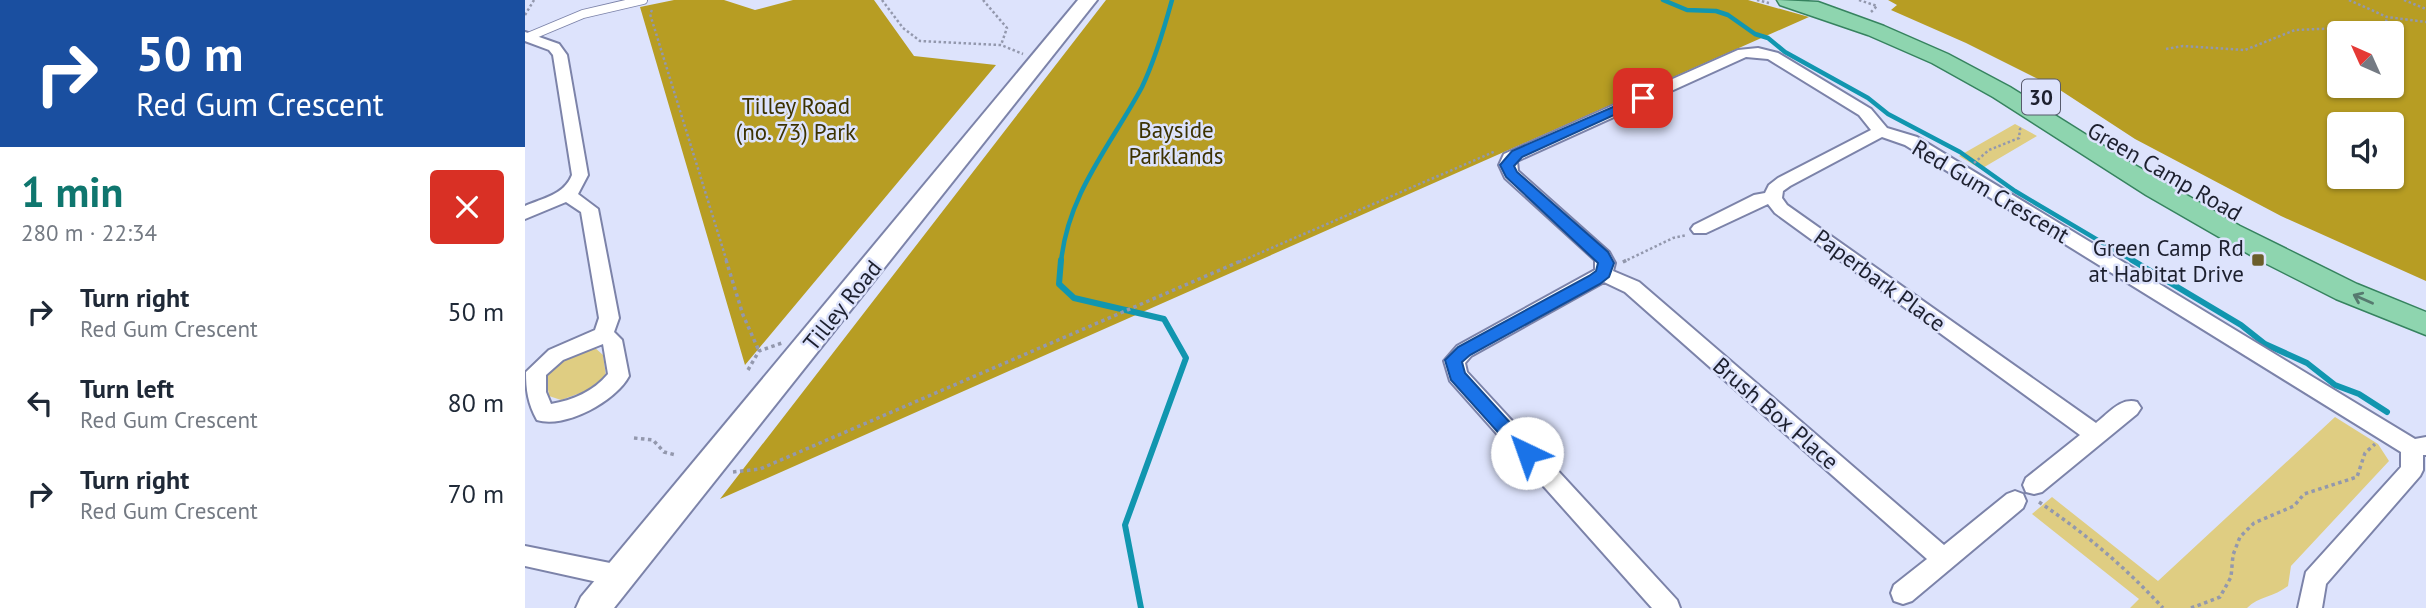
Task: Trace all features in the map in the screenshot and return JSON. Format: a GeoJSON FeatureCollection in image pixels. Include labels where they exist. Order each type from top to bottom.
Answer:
{"type":"FeatureCollection","features":[{"type":"Feature","properties":{"kind":"main road","name":"Tilley Road"},"geometry":{"type":"LineString","coordinates":[[593,608],[1088,0]]}},
{"type":"Feature","properties":{"kind":"main road","name":"Green Camp Road"},"geometry":{"type":"LineString","coordinates":[[1788,0],[1835,5],[1964,54],[2022,86],[2163,173],[2273,233],[2352,273],[2426,304]]}},
{"type":"Feature","properties":{"kind":"main road","name":"Green Camp Road"},"geometry":{"type":"LineString","coordinates":[[1835,5],[1961,69],[2032,110],[2120,168],[2293,265],[2367,301],[2426,324]]}},
{"type":"Feature","properties":{"kind":"street"},"geometry":{"type":"LineString","coordinates":[[525,213],[567,195],[575,188],[580,175],[560,55],[554,47],[526,36]]}},
{"type":"Feature","properties":{"kind":"street","name":"Red Gum Crescent"},"geometry":{"type":"LineString","coordinates":[[1510,158],[1743,53],[1758,52],[1773,56],[1865,111],[1881,131],[1911,141],[2382,430],[2419,447]]}},
{"type":"Feature","properties":{"kind":"street"},"geometry":{"type":"LineString","coordinates":[[1700,229],[1760,199],[1773,198],[1775,189],[1784,182],[1881,131]]}},
{"type":"Feature","properties":{"kind":"street"},"geometry":{"type":"LineString","coordinates":[[1510,158],[1507,165],[1511,174],[1602,256],[1606,263],[1603,274],[1464,351],[1454,360],[1457,375],[1668,608]]}},
{"type":"Feature","properties":{"kind":"street"},"geometry":{"type":"LineString","coordinates":[[567,195],[589,209],[609,318],[603,335]]}},
{"type":"Feature","properties":{"kind":"street","name":"Paperbark Place"},"geometry":{"type":"LineString","coordinates":[[1773,198],[1781,209],[2096,435]]}},
{"type":"Feature","properties":{"kind":"street","name":"Brush Box Place"},"geometry":{"type":"LineString","coordinates":[[1603,274],[1633,287],[1943,559]]}},
{"type":"Feature","properties":{"kind":"street"},"geometry":{"type":"LineString","coordinates":[[1903,593],[2028,495],[2130,408]]}},
{"type":"Feature","properties":{"kind":"street"},"geometry":{"type":"LineString","coordinates":[[2310,608],[2315,580],[2412,470],[2419,447]]}},
{"type":"Feature","properties":{"kind":"street"},"geometry":{"type":"LineString","coordinates":[[525,556],[619,576]]}},
{"type":"Feature","properties":{"kind":"lane"},"geometry":{"type":"LineString","coordinates":[[526,36],[583,14],[643,0]]}},
{"type":"Feature","properties":{"kind":"path"},"geometry":{"type":"LineString","coordinates":[[525,15],[534,0]]}},
{"type":"Feature","properties":{"kind":"path"},"geometry":{"type":"LineString","coordinates":[[882,0],[903,28],[920,41],[1001,45],[1007,28],[983,0]]}},
{"type":"Feature","properties":{"kind":"path"},"geometry":{"type":"LineString","coordinates":[[2349,0],[2388,17],[2426,22]]}},
{"type":"Feature","properties":{"kind":"path"},"geometry":{"type":"LineString","coordinates":[[2404,0],[2426,9]]}},
{"type":"Feature","properties":{"kind":"path"},"geometry":{"type":"LineString","coordinates":[[657,2],[650,14],[743,315],[759,351]]}},
{"type":"Feature","properties":{"kind":"path"},"geometry":{"type":"LineString","coordinates":[[2166,50],[2183,46],[2245,50],[2295,30],[2368,27],[2386,22],[2388,17]]}},
{"type":"Feature","properties":{"kind":"path"},"geometry":{"type":"LineString","coordinates":[[1978,161],[1989,150],[2019,138],[2020,129],[2031,122]]}},
{"type":"Feature","properties":{"kind":"path"},"geometry":{"type":"LineString","coordinates":[[703,475],[760,469],[1497,150],[1510,158]]}},
{"type":"Feature","properties":{"kind":"path"},"geometry":{"type":"LineString","coordinates":[[1603,274],[1673,238],[1700,229]]}},
{"type":"Feature","properties":{"kind":"path"},"geometry":{"type":"LineString","coordinates":[[2191,608],[2220,597],[2231,577],[2233,555],[2240,537],[2254,523],[2294,506],[2304,494],[2357,477],[2365,453],[2374,447],[2377,435],[2382,430]]}},
{"type":"Feature","properties":{"kind":"path"},"geometry":{"type":"LineString","coordinates":[[634,438],[653,440],[664,452],[676,454]]}},
{"type":"Feature","properties":{"kind":"path"},"geometry":{"type":"LineString","coordinates":[[2028,495],[2083,532],[2126,568],[2145,592],[2163,608]]}},
{"type":"Feature","properties":{"kind":"shaded area"},"geometry":{"type":"Polygon","coordinates":[[[2015,124],[2037,136],[1981,169],[1959,156],[2015,124]]]}},
{"type":"Feature","properties":{"kind":"shaded area"},"geometry":{"type":"Polygon","coordinates":[[[593,346],[603,355],[606,376],[586,391],[561,400],[549,396],[546,376],[556,360],[593,346]]]}},
{"type":"Feature","properties":{"kind":"shaded area"},"geometry":{"type":"Polygon","coordinates":[[[2335,417],[2378,444],[2389,461],[2291,566],[2288,586],[2247,608],[2130,608],[2139,599],[2032,514],[2052,497],[2158,581],[2335,417]]]}},
{"type":"Feature","properties":{"kind":"green space","name":"Tilley Road (no. 73) Park"},"geometry":{"type":"Polygon","coordinates":[[[674,0],[724,0],[755,10],[793,0],[874,0],[914,56],[996,65],[745,365],[640,7],[674,0]]]}},
{"type":"Feature","properties":{"kind":"green space","name":"Bayside Parklands"},"geometry":{"type":"Polygon","coordinates":[[[1106,0],[1748,0],[1809,17],[720,499],[1106,0]]]}},
{"type":"Feature","properties":{"kind":"green space"},"geometry":{"type":"Polygon","coordinates":[[[1888,0],[2426,0],[2426,281],[2281,216],[2135,139],[2060,90],[1966,43],[1891,10],[1897,5],[1888,0]]]}},
{"type":"Feature","properties":{"kind":"waterway"},"geometry":{"type":"LineString","coordinates":[[1061,262],[1072,214],[1092,170],[1142,87],[1172,0]]}},
{"type":"Feature","properties":{"kind":"waterway"},"geometry":{"type":"LineString","coordinates":[[1663,0],[1687,10],[1716,11],[1728,15],[1755,34],[1768,38],[1785,52],[1868,98],[1888,114],[1960,152],[2015,191],[2135,262]]}},
{"type":"Feature","properties":{"kind":"waterway"},"geometry":{"type":"LineString","coordinates":[[1061,260],[1059,284],[1074,298],[1164,319],[1186,358],[1125,525],[1141,608]]}},
{"type":"Feature","properties":{"kind":"waterway"},"geometry":{"type":"LineString","coordinates":[[2132,260],[2241,325],[2265,344],[2307,363],[2335,385],[2359,394],[2387,412]]}},
{"type":"Feature","properties":{"kind":"place","name":"Green Camp Rd at Habitat Drive"},"geometry":{"type":"Point","coordinates":[2258,260]}},
{"type":"Feature","properties":{"kind":"route"},"geometry":{"type":"LineString","coordinates":[[1527,453],[1457,375],[1454,360],[1464,351],[1595,280],[1603,274],[1606,263],[1602,256],[1553,210],[1511,174],[1507,165],[1510,158],[1517,154],[1643,98]]}}]}
